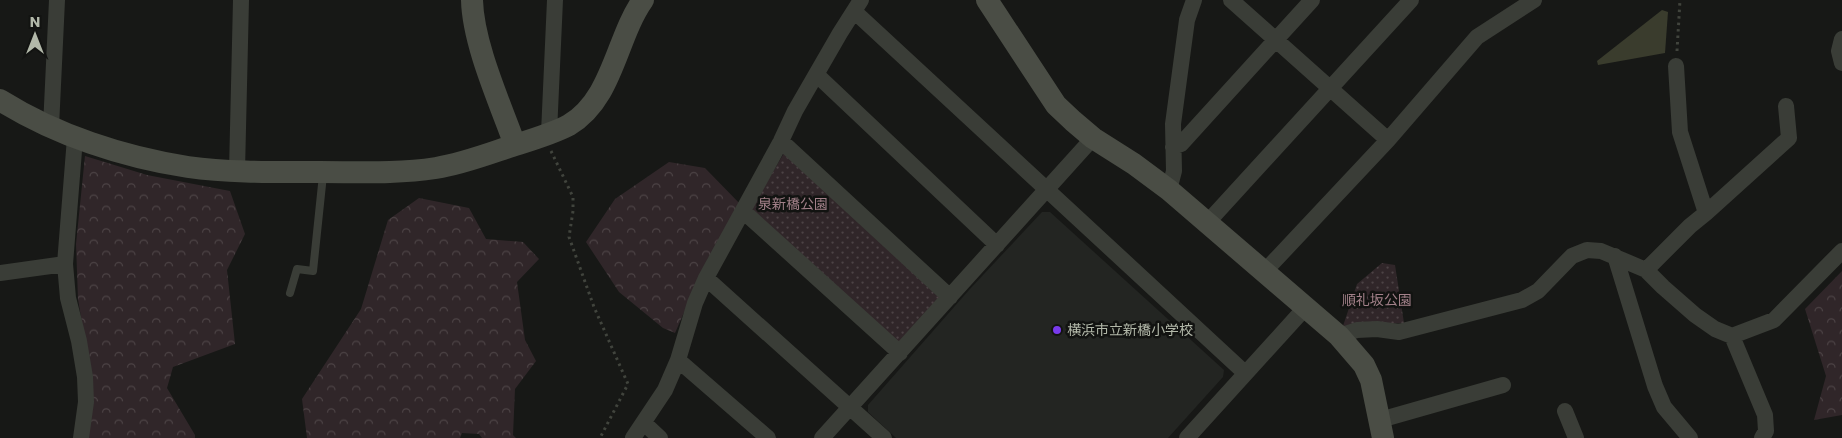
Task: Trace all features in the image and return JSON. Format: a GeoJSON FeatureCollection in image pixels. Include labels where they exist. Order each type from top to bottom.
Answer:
{"type":"FeatureCollection","features":[{"type":"Feature","properties":{"kind":"street"},"geometry":{"type":"LineString","coordinates":[[51,127],[57,0]]}},
{"type":"Feature","properties":{"kind":"street"},"geometry":{"type":"LineString","coordinates":[[237,171],[242,0]]}},
{"type":"Feature","properties":{"kind":"street"},"geometry":{"type":"LineString","coordinates":[[472,0],[472,13],[479,44],[515,145]]}},
{"type":"Feature","properties":{"kind":"street"},"geometry":{"type":"LineString","coordinates":[[546,134],[554,0]]}},
{"type":"Feature","properties":{"kind":"street"},"geometry":{"type":"LineString","coordinates":[[0,100],[75,138],[117,151],[187,167],[237,171],[384,173],[438,168],[515,145],[569,125],[586,111],[602,89],[622,42],[643,0]]}},
{"type":"Feature","properties":{"kind":"street"},"geometry":{"type":"LineString","coordinates":[[987,0],[1056,105],[1093,138],[1134,164],[1169,190],[1339,336],[1364,365],[1372,380],[1382,429],[1503,385]]}},
{"type":"Feature","properties":{"kind":"street"},"geometry":{"type":"LineString","coordinates":[[1169,190],[1174,171],[1174,124],[1187,20],[1194,0]]}},
{"type":"Feature","properties":{"kind":"street"},"geometry":{"type":"LineString","coordinates":[[1231,0],[1388,140]]}},
{"type":"Feature","properties":{"kind":"street"},"geometry":{"type":"LineString","coordinates":[[1174,147],[1181,144],[1312,0]]}},
{"type":"Feature","properties":{"kind":"street"},"geometry":{"type":"LineString","coordinates":[[1207,223],[1411,0]]}},
{"type":"Feature","properties":{"kind":"street"},"geometry":{"type":"LineString","coordinates":[[1264,272],[1388,140],[1477,37],[1531,1]]}},
{"type":"Feature","properties":{"kind":"street"},"geometry":{"type":"LineString","coordinates":[[633,438],[665,390],[678,360],[695,304],[706,278],[781,141],[795,111],[840,33],[858,6],[1047,190],[1245,373]]}},
{"type":"Feature","properties":{"kind":"street"},"geometry":{"type":"LineString","coordinates":[[1842,39],[1839,51],[1842,63]]}},
{"type":"Feature","properties":{"kind":"street"},"geometry":{"type":"LineString","coordinates":[[1676,66],[1680,132],[1706,213]]}},
{"type":"Feature","properties":{"kind":"street"},"geometry":{"type":"LineString","coordinates":[[817,75],[997,245]]}},
{"type":"Feature","properties":{"kind":"street"},"geometry":{"type":"LineString","coordinates":[[1646,270],[1690,226],[1788,138],[1786,106]]}},
{"type":"Feature","properties":{"kind":"street"},"geometry":{"type":"LineString","coordinates":[[75,138],[65,264],[68,298],[79,340],[85,377],[86,402],[80,438]]}},
{"type":"Feature","properties":{"kind":"street"},"geometry":{"type":"LineString","coordinates":[[822,438],[1093,138]]}},
{"type":"Feature","properties":{"kind":"street"},"geometry":{"type":"LineString","coordinates":[[781,141],[950,297]]}},
{"type":"Feature","properties":{"kind":"street"},"geometry":{"type":"LineString","coordinates":[[743,211],[900,353]]}},
{"type":"Feature","properties":{"kind":"street"},"geometry":{"type":"LineString","coordinates":[[1339,336],[1357,330],[1377,329],[1399,332],[1522,300],[1538,291],[1572,256],[1587,250],[1601,251],[1646,270],[1695,315],[1715,329],[1732,336],[1774,320],[1842,251]]}},
{"type":"Feature","properties":{"kind":"street"},"geometry":{"type":"LineString","coordinates":[[1615,256],[1655,386],[1664,407],[1690,438]]}},
{"type":"Feature","properties":{"kind":"street"},"geometry":{"type":"LineString","coordinates":[[0,273],[65,264]]}},
{"type":"Feature","properties":{"kind":"street"},"geometry":{"type":"LineString","coordinates":[[706,278],[884,438]]}},
{"type":"Feature","properties":{"kind":"street"},"geometry":{"type":"LineString","coordinates":[[1187,438],[1305,308]]}},
{"type":"Feature","properties":{"kind":"street"},"geometry":{"type":"LineString","coordinates":[[1732,336],[1765,416],[1766,431],[1762,438]]}},
{"type":"Feature","properties":{"kind":"street"},"geometry":{"type":"LineString","coordinates":[[678,360],[768,438]]}},
{"type":"Feature","properties":{"kind":"street"},"geometry":{"type":"LineString","coordinates":[[1565,410],[1576,438]]}},
{"type":"Feature","properties":{"kind":"street"},"geometry":{"type":"LineString","coordinates":[[644,423],[660,438]]}},
{"type":"Feature","properties":{"kind":"lane"},"geometry":{"type":"LineString","coordinates":[[290,293],[297,269],[313,271],[323,172]]}},
{"type":"Feature","properties":{"kind":"path"},"geometry":{"type":"LineString","coordinates":[[1676,66],[1680,0]]}},
{"type":"Feature","properties":{"kind":"path"},"geometry":{"type":"LineString","coordinates":[[546,134],[573,198],[569,237],[594,307],[628,384],[600,438]]}},
{"type":"Feature","properties":{"kind":"shaded area"},"geometry":{"type":"Polygon","coordinates":[[[1662,10],[1668,12],[1665,53],[1598,65],[1597,61],[1662,10]]]}},
{"type":"Feature","properties":{"kind":"shaded area","name":"横浜市立新橋小学校"},"geometry":{"type":"Polygon","coordinates":[[[1042,212],[1050,212],[1224,370],[1223,377],[1168,438],[896,438],[868,412],[868,405],[969,290],[1042,212]]]}},
{"type":"Feature","properties":{"kind":"green space","name":"泉新橋公園"},"geometry":{"type":"Polygon","coordinates":[[[784,153],[940,298],[899,344],[751,209],[784,153]]]}},
{"type":"Feature","properties":{"kind":"green space"},"geometry":{"type":"Polygon","coordinates":[[[85,156],[147,175],[230,191],[245,234],[227,270],[235,344],[173,367],[167,388],[195,438],[87,438],[92,384],[78,299],[76,244],[85,156]]]}},
{"type":"Feature","properties":{"kind":"green space"},"geometry":{"type":"Polygon","coordinates":[[[669,162],[705,168],[742,206],[725,238],[708,258],[675,333],[663,328],[619,292],[586,242],[615,199],[669,162]]]}},
{"type":"Feature","properties":{"kind":"green space"},"geometry":{"type":"Polygon","coordinates":[[[419,198],[469,208],[486,239],[523,242],[539,259],[517,282],[525,340],[536,361],[515,389],[513,435],[516,438],[482,438],[479,434],[462,433],[460,438],[307,438],[302,399],[361,309],[388,220],[419,198]]]}},
{"type":"Feature","properties":{"kind":"green space","name":"順礼坂公園"},"geometry":{"type":"Polygon","coordinates":[[[1382,263],[1395,265],[1404,323],[1343,326],[1357,284],[1382,263]]]}},
{"type":"Feature","properties":{"kind":"green space"},"geometry":{"type":"Polygon","coordinates":[[[1842,271],[1842,415],[1814,420],[1826,376],[1805,309],[1842,271]]]}},
{"type":"Feature","properties":{"kind":"place","name":"横浜市立新橋小学校"},"geometry":{"type":"Point","coordinates":[1057,330]}}]}
